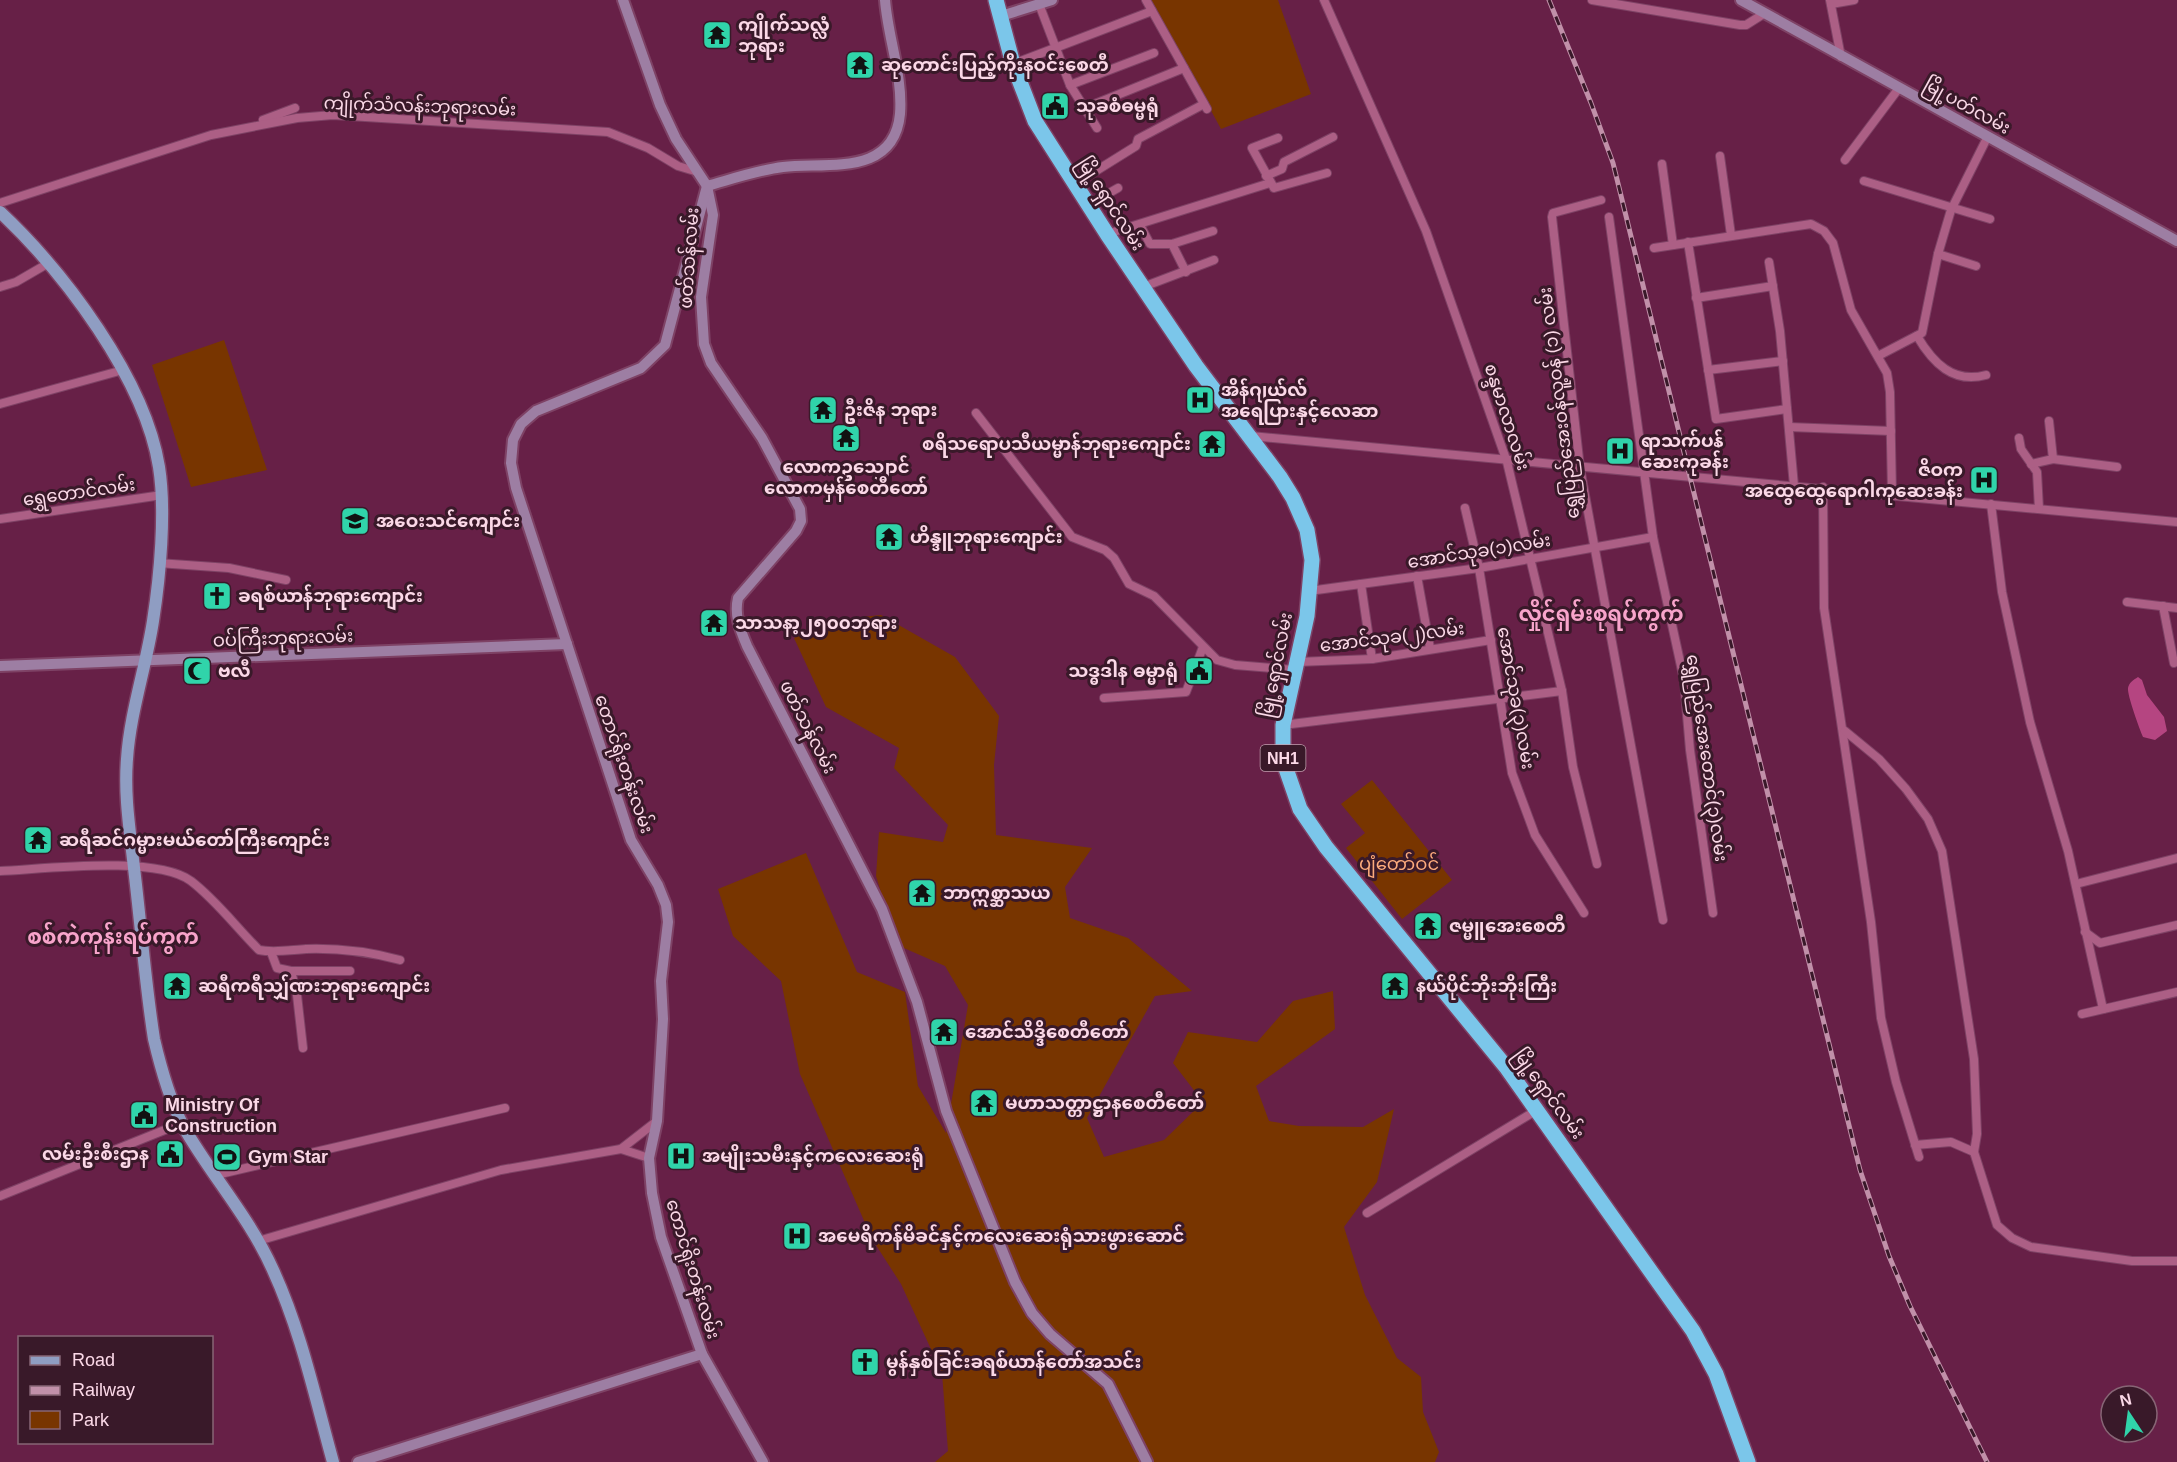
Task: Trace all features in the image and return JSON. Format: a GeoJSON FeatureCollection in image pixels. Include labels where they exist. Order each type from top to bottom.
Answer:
{"type":"FeatureCollection","features":[{"type":"Feature","properties":{"kind":"highway","name":"မြို့ရှောင်လမ်း"},"geometry":{"type":"LineString","coordinates":[[996,0],[1013,64],[1035,121],[1107,234],[1196,366],[1289,491],[1307,530],[1312,560],[1304,635],[1283,725],[1285,771],[1300,809],[1326,847],[1506,1067],[1693,1331],[1716,1374],[1748,1462]]}},
{"type":"Feature","properties":{"kind":"main road"},"geometry":{"type":"LineString","coordinates":[[0,213],[47,264],[81,308],[123,370],[143,408],[152,436],[162,495],[158,562],[153,618],[127,756],[126,799],[154,1039],[165,1081],[182,1124],[258,1241],[273,1269],[309,1367],[333,1462]]}},
{"type":"Feature","properties":{"kind":"street","name":"ဖတ်သန်လမ်း"},"geometry":{"type":"LineString","coordinates":[[623,0],[660,105],[676,139],[707,186],[713,215],[701,297],[704,344],[711,363],[762,438],[800,509],[801,521],[796,531],[738,598],[735,608],[738,622],[747,646],[882,909],[917,1002],[946,1111],[1015,1282],[1032,1313],[1050,1334],[1108,1384],[1148,1462]]}},
{"type":"Feature","properties":{"kind":"street"},"geometry":{"type":"LineString","coordinates":[[707,186],[765,169],[860,162],[869,160],[885,149],[895,133],[900,116],[900,89],[885,0]]}},
{"type":"Feature","properties":{"kind":"street"},"geometry":{"type":"LineString","coordinates":[[1001,16],[1052,0]]}},
{"type":"Feature","properties":{"kind":"street"},"geometry":{"type":"LineString","coordinates":[[1075,184],[1136,146],[1138,139],[1205,107],[1146,0]]}},
{"type":"Feature","properties":{"kind":"street","name":"စန္ဒမာလာလမ်း"},"geometry":{"type":"LineString","coordinates":[[1324,0],[1426,231],[1507,462],[1532,558],[1562,691],[1573,767],[1597,864]]}},
{"type":"Feature","properties":{"kind":"street"},"geometry":{"type":"LineString","coordinates":[[1592,0],[1740,25],[1746,25],[1765,13]]}},
{"type":"Feature","properties":{"kind":"street","name":"မြို့ပတ်လမ်း"},"geometry":{"type":"LineString","coordinates":[[1741,0],[2177,241]]}},
{"type":"Feature","properties":{"kind":"street"},"geometry":{"type":"LineString","coordinates":[[1841,57],[1830,2],[1854,0]]}},
{"type":"Feature","properties":{"kind":"street"},"geometry":{"type":"LineString","coordinates":[[1039,4],[1070,85],[1097,128]]}},
{"type":"Feature","properties":{"kind":"street"},"geometry":{"type":"LineString","coordinates":[[1013,64],[1152,11]]}},
{"type":"Feature","properties":{"kind":"street"},"geometry":{"type":"LineString","coordinates":[[1070,85],[1154,53]]}},
{"type":"Feature","properties":{"kind":"street"},"geometry":{"type":"LineString","coordinates":[[1085,108],[1184,68]]}},
{"type":"Feature","properties":{"kind":"street"},"geometry":{"type":"LineString","coordinates":[[1845,160],[1899,88]]}},
{"type":"Feature","properties":{"kind":"street"},"geometry":{"type":"LineString","coordinates":[[238,128],[295,108]]}},
{"type":"Feature","properties":{"kind":"street","name":"ကျိုက်သံလန်းဘုရားလမ်း"},"geometry":{"type":"LineString","coordinates":[[0,203],[211,135],[238,128],[333,115],[586,129],[618,136],[648,148],[678,166],[698,172]]}},
{"type":"Feature","properties":{"kind":"street"},"geometry":{"type":"LineString","coordinates":[[1878,356],[1922,333],[1938,254],[1953,207],[1988,136]]}},
{"type":"Feature","properties":{"kind":"street"},"geometry":{"type":"LineString","coordinates":[[1107,234],[1140,225],[1268,179],[1282,169],[1284,162],[1333,137]]}},
{"type":"Feature","properties":{"kind":"street"},"geometry":{"type":"LineString","coordinates":[[1278,138],[1252,148],[1268,179],[1278,188],[1327,173]]}},
{"type":"Feature","properties":{"kind":"street"},"geometry":{"type":"LineString","coordinates":[[1720,156],[1731,235]]}},
{"type":"Feature","properties":{"kind":"street"},"geometry":{"type":"LineString","coordinates":[[1662,164],[1673,245]]}},
{"type":"Feature","properties":{"kind":"street"},"geometry":{"type":"LineString","coordinates":[[1864,181],[1990,219]]}},
{"type":"Feature","properties":{"kind":"street","name":"တောင်ရိုးတန်းလမ်း"},"geometry":{"type":"LineString","coordinates":[[707,186],[665,345],[641,368],[536,411],[521,424],[513,440],[511,463],[516,488],[631,840],[658,885],[666,905],[668,922],[661,981],[663,1019],[657,1121],[649,1158],[652,1193],[662,1238],[702,1354],[763,1462]]}},
{"type":"Feature","properties":{"kind":"street"},"geometry":{"type":"LineString","coordinates":[[1088,205],[1118,188]]}},
{"type":"Feature","properties":{"kind":"street","name":"ရွှေပြည်အေးဝန်လူ့ဝန် (၁) လမ်း"},"geometry":{"type":"LineString","coordinates":[[1601,200],[1553,213],[1552,217],[1580,468],[1663,920]]}},
{"type":"Feature","properties":{"kind":"street","name":"ရွှေပြည်အေးတောင်(၃)လမ်း"},"geometry":{"type":"LineString","coordinates":[[1610,217],[1653,537],[1684,680],[1690,750],[1713,913]]}},
{"type":"Feature","properties":{"kind":"street"},"geometry":{"type":"LineString","coordinates":[[1654,248],[1811,224],[1824,231],[1833,243],[1851,310],[1887,373],[1890,392],[1892,494]]}},
{"type":"Feature","properties":{"kind":"street"},"geometry":{"type":"LineString","coordinates":[[1140,225],[1150,244],[1172,244],[1213,231]]}},
{"type":"Feature","properties":{"kind":"street"},"geometry":{"type":"LineString","coordinates":[[1688,242],[1716,419],[1788,409]]}},
{"type":"Feature","properties":{"kind":"street"},"geometry":{"type":"LineString","coordinates":[[1172,244],[1186,272]]}},
{"type":"Feature","properties":{"kind":"street"},"geometry":{"type":"LineString","coordinates":[[1938,254],[1976,266]]}},
{"type":"Feature","properties":{"kind":"street"},"geometry":{"type":"LineString","coordinates":[[1143,287],[1214,260]]}},
{"type":"Feature","properties":{"kind":"street"},"geometry":{"type":"LineString","coordinates":[[1769,262],[1783,362],[1794,486]]}},
{"type":"Feature","properties":{"kind":"street"},"geometry":{"type":"LineString","coordinates":[[0,286],[16,282],[47,264]]}},
{"type":"Feature","properties":{"kind":"street"},"geometry":{"type":"LineString","coordinates":[[1696,298],[1773,286]]}},
{"type":"Feature","properties":{"kind":"street"},"geometry":{"type":"LineString","coordinates":[[1917,336],[1926,351],[1947,372],[1961,377],[1975,378],[1986,375]]}},
{"type":"Feature","properties":{"kind":"street"},"geometry":{"type":"LineString","coordinates":[[1708,369],[1783,362]]}},
{"type":"Feature","properties":{"kind":"street"},"geometry":{"type":"LineString","coordinates":[[0,404],[123,370]]}},
{"type":"Feature","properties":{"kind":"street","name":"အောင်သုခ(၂)လမ်း"},"geometry":{"type":"LineString","coordinates":[[976,413],[1071,537],[1105,550],[1114,558],[1129,584],[1154,596],[1217,660],[1235,665],[1296,666],[1372,659],[1491,640]]}},
{"type":"Feature","properties":{"kind":"street"},"geometry":{"type":"LineString","coordinates":[[2049,421],[2053,459]]}},
{"type":"Feature","properties":{"kind":"street"},"geometry":{"type":"LineString","coordinates":[[1789,427],[1891,431]]}},
{"type":"Feature","properties":{"kind":"street"},"geometry":{"type":"LineString","coordinates":[[1249,436],[1507,462],[1892,494],[2177,522]]}},
{"type":"Feature","properties":{"kind":"street"},"geometry":{"type":"LineString","coordinates":[[2019,438],[2021,449],[2037,472],[2039,509]]}},
{"type":"Feature","properties":{"kind":"street"},"geometry":{"type":"LineString","coordinates":[[2031,464],[2053,459],[2116,467]]}},
{"type":"Feature","properties":{"kind":"street"},"geometry":{"type":"LineString","coordinates":[[1823,488],[1824,608],[1845,731],[1871,922],[1881,1018],[1896,1082],[1919,1156]]}},
{"type":"Feature","properties":{"kind":"street","name":"ရွှေတောင်လမ်း"},"geometry":{"type":"LineString","coordinates":[[0,519],[162,495]]}},
{"type":"Feature","properties":{"kind":"street"},"geometry":{"type":"LineString","coordinates":[[1991,504],[2002,592],[2028,712],[2076,884],[2103,1009]]}},
{"type":"Feature","properties":{"kind":"street","name":"အောင်သုခ(၃)လမ်း"},"geometry":{"type":"LineString","coordinates":[[1465,508],[1479,568],[1512,773],[1535,835],[1584,913]]}},
{"type":"Feature","properties":{"kind":"street","name":"အောင်သုခ(၁)လမ်း"},"geometry":{"type":"LineString","coordinates":[[1309,591],[1479,568],[1653,537]]}},
{"type":"Feature","properties":{"kind":"street"},"geometry":{"type":"LineString","coordinates":[[158,562],[229,568],[286,580]]}},
{"type":"Feature","properties":{"kind":"street"},"geometry":{"type":"LineString","coordinates":[[1417,576],[1430,648]]}},
{"type":"Feature","properties":{"kind":"street"},"geometry":{"type":"LineString","coordinates":[[1361,584],[1372,659]]}},
{"type":"Feature","properties":{"kind":"street"},"geometry":{"type":"LineString","coordinates":[[2127,602],[2177,608]]}},
{"type":"Feature","properties":{"kind":"street"},"geometry":{"type":"LineString","coordinates":[[2163,606],[2174,663]]}},
{"type":"Feature","properties":{"kind":"street","name":"ဝပ်ကြီးဘုရားလမ်း"},"geometry":{"type":"LineString","coordinates":[[0,666],[567,644]]}},
{"type":"Feature","properties":{"kind":"street"},"geometry":{"type":"LineString","coordinates":[[1104,698],[1186,692],[1203,647]]}},
{"type":"Feature","properties":{"kind":"street"},"geometry":{"type":"LineString","coordinates":[[1283,725],[1562,691]]}},
{"type":"Feature","properties":{"kind":"street"},"geometry":{"type":"LineString","coordinates":[[1845,731],[1879,759],[1906,789],[1928,819],[1942,851],[1974,1059],[1977,1134],[1974,1152],[1997,1224],[2012,1238],[2031,1247],[2132,1261],[2177,1261]]}},
{"type":"Feature","properties":{"kind":"street"},"geometry":{"type":"LineString","coordinates":[[2076,884],[2177,858]]}},
{"type":"Feature","properties":{"kind":"street"},"geometry":{"type":"LineString","coordinates":[[0,871],[134,866],[175,874],[189,880],[259,950],[271,952],[327,949],[382,955],[400,960]]}},
{"type":"Feature","properties":{"kind":"street"},"geometry":{"type":"LineString","coordinates":[[2085,932],[2100,943],[2177,925]]}},
{"type":"Feature","properties":{"kind":"street"},"geometry":{"type":"LineString","coordinates":[[271,952],[277,968],[291,971],[350,971]]}},
{"type":"Feature","properties":{"kind":"street"},"geometry":{"type":"LineString","coordinates":[[291,971],[297,995],[303,1048]]}},
{"type":"Feature","properties":{"kind":"street"},"geometry":{"type":"LineString","coordinates":[[2082,1014],[2177,992]]}},
{"type":"Feature","properties":{"kind":"street"},"geometry":{"type":"LineString","coordinates":[[216,1175],[505,1108]]}},
{"type":"Feature","properties":{"kind":"street"},"geometry":{"type":"LineString","coordinates":[[1367,1213],[1537,1110]]}},
{"type":"Feature","properties":{"kind":"street"},"geometry":{"type":"LineString","coordinates":[[621,1149],[657,1121]]}},
{"type":"Feature","properties":{"kind":"street"},"geometry":{"type":"LineString","coordinates":[[0,1196],[182,1124]]}},
{"type":"Feature","properties":{"kind":"street"},"geometry":{"type":"LineString","coordinates":[[1916,1145],[1951,1142],[1974,1152]]}},
{"type":"Feature","properties":{"kind":"street"},"geometry":{"type":"LineString","coordinates":[[258,1241],[501,1170],[621,1149],[649,1158]]}},
{"type":"Feature","properties":{"kind":"street"},"geometry":{"type":"LineString","coordinates":[[358,1462],[702,1354]]}},
{"type":"Feature","properties":{"kind":"green space"},"geometry":{"type":"Polygon","coordinates":[[[1151,0],[1278,0],[1311,94],[1221,129],[1151,0]]]}},
{"type":"Feature","properties":{"kind":"green space"},"geometry":{"type":"Polygon","coordinates":[[[224,340],[267,470],[191,487],[152,365],[224,340]]]}},
{"type":"Feature","properties":{"kind":"green space"},"geometry":{"type":"Polygon","coordinates":[[[881,615],[955,657],[999,716],[994,765],[996,835],[1092,848],[1065,887],[1070,918],[1128,938],[1192,991],[1155,996],[1087,1118],[1104,1157],[1164,1140],[1203,1102],[1173,1063],[1188,1032],[1257,1042],[1293,1001],[1333,991],[1335,1029],[1256,1086],[1269,1121],[1299,1126],[1363,1127],[1394,1109],[1377,1182],[1344,1227],[1365,1295],[1397,1358],[1421,1377],[1423,1412],[1439,1452],[1435,1462],[935,1462],[948,1451],[942,1373],[901,1284],[872,1239],[800,1074],[781,981],[733,936],[718,889],[806,853],[857,972],[905,992],[918,1086],[946,1133],[968,1005],[945,966],[897,945],[876,876],[879,832],[943,842],[948,825],[894,768],[899,748],[826,707],[794,638],[825,621],[881,615]]]}},
{"type":"Feature","properties":{"kind":"green space","name":"ပျံတော်ဝင်"},"geometry":{"type":"Polygon","coordinates":[[[1372,780],[1452,880],[1402,919],[1346,848],[1365,833],[1341,804],[1372,780]]]}},
{"type":"Feature","properties":{"kind":"shaded area"},"geometry":{"type":"Polygon","coordinates":[[[2138,677],[2142,680],[2147,695],[2164,717],[2167,731],[2155,740],[2143,737],[2128,692],[2129,686],[2138,677]]]}},
{"type":"Feature","properties":{"kind":"railway"},"geometry":{"type":"LineString","coordinates":[[1549,0],[1613,163],[1860,1170],[1889,1256],[1910,1306],[1987,1462]]}},
{"type":"Feature","properties":{"kind":"place","name":"ကျိုက်သလ္လံ ဘုရား"},"geometry":{"type":"Point","coordinates":[717,35]}},
{"type":"Feature","properties":{"kind":"place","name":"ဆုတောင်းပြည့်ကိုးနဝင်းစေတီ"},"geometry":{"type":"Point","coordinates":[860,65]}},
{"type":"Feature","properties":{"kind":"place","name":"သုခစံဓမ္မရုံ"},"geometry":{"type":"Point","coordinates":[1055,106]}},
{"type":"Feature","properties":{"kind":"place","name":"အိန်ဂျယ်လ် အရေပြားနှင့်လေဆာ"},"geometry":{"type":"Point","coordinates":[1200,400]}},
{"type":"Feature","properties":{"kind":"place","name":"ဦးဇိန ဘုရား"},"geometry":{"type":"Point","coordinates":[823,410]}},
{"type":"Feature","properties":{"kind":"place","name":"လောကဥသျှောင် လောကမှန်စေတီတော်"},"geometry":{"type":"Point","coordinates":[846,438]}},
{"type":"Feature","properties":{"kind":"place","name":"စရိသရောပသီယမ္မာန်ဘုရားကျောင်း"},"geometry":{"type":"Point","coordinates":[1212,444]}},
{"type":"Feature","properties":{"kind":"place","name":"ရာသက်ပန် ဆေးကုခန်း"},"geometry":{"type":"Point","coordinates":[1620,451]}},
{"type":"Feature","properties":{"kind":"place","name":"ဇိဝက အထွေထွေရောဂါကုဆေးခန်း"},"geometry":{"type":"Point","coordinates":[1984,480]}},
{"type":"Feature","properties":{"kind":"place","name":"အဝေးသင်ကျောင်း"},"geometry":{"type":"Point","coordinates":[355,521]}},
{"type":"Feature","properties":{"kind":"place","name":"ဟိန္ဒူဘုရားကျောင်း"},"geometry":{"type":"Point","coordinates":[889,537]}},
{"type":"Feature","properties":{"kind":"place","name":"ခရစ်ယာန်ဘုရားကျောင်း"},"geometry":{"type":"Point","coordinates":[217,596]}},
{"type":"Feature","properties":{"kind":"place","name":"သာသနာ့၂၅၀၀ဘုရား"},"geometry":{"type":"Point","coordinates":[714,623]}},
{"type":"Feature","properties":{"kind":"place","name":"ဗလီ"},"geometry":{"type":"Point","coordinates":[197,671]}},
{"type":"Feature","properties":{"kind":"place","name":"သဒ္ဓဒါန ဓမ္မာရုံ"},"geometry":{"type":"Point","coordinates":[1199,671]}},
{"type":"Feature","properties":{"kind":"place","name":"ဆရီဆင်ဂမ္မားမယ်တော်ကြီးကျောင်း"},"geometry":{"type":"Point","coordinates":[38,840]}},
{"type":"Feature","properties":{"kind":"place","name":"ဘာဣစ္ဆာသယ"},"geometry":{"type":"Point","coordinates":[922,893]}},
{"type":"Feature","properties":{"kind":"place","name":"ဇမ္မူအေးစေတီ"},"geometry":{"type":"Point","coordinates":[1428,926]}},
{"type":"Feature","properties":{"kind":"place","name":"ဆရီကရီသျှ်ဏးဘုရားကျောင်း"},"geometry":{"type":"Point","coordinates":[177,986]}},
{"type":"Feature","properties":{"kind":"place","name":"နယ်ပိုင်ဘိုးဘိုးကြီး"},"geometry":{"type":"Point","coordinates":[1395,986]}},
{"type":"Feature","properties":{"kind":"place","name":"အောင်သိဒ္ဒိစေတီတော်"},"geometry":{"type":"Point","coordinates":[944,1032]}},
{"type":"Feature","properties":{"kind":"place","name":"မဟာသတ္တာဋ္ဌာနစေတီတော်"},"geometry":{"type":"Point","coordinates":[984,1103]}},
{"type":"Feature","properties":{"kind":"place","name":"Ministry Of Construction"},"geometry":{"type":"Point","coordinates":[144,1115]}},
{"type":"Feature","properties":{"kind":"place","name":"လမ်းဦးစီးဌာန"},"geometry":{"type":"Point","coordinates":[170,1154]}},
{"type":"Feature","properties":{"kind":"place","name":"အမျိုးသမီးနှင့်ကလေးဆေးရုံ"},"geometry":{"type":"Point","coordinates":[681,1156]}},
{"type":"Feature","properties":{"kind":"place","name":"Gym Star"},"geometry":{"type":"Point","coordinates":[227,1157]}},
{"type":"Feature","properties":{"kind":"place","name":"အမေရိကန်မိခင်နှင့်ကလေးဆေးရုံသားဖွားဆောင်"},"geometry":{"type":"Point","coordinates":[797,1236]}},
{"type":"Feature","properties":{"kind":"place","name":"မွန်နှစ်ခြင်းခရစ်ယာန်တော်အသင်း"},"geometry":{"type":"Point","coordinates":[865,1362]}},
{"type":"Feature","properties":{"kind":"district","name":"လှိုင်ရှမ်းစုရပ်ကွက်"},"geometry":{"type":"Point","coordinates":[1601,613]}},
{"type":"Feature","properties":{"kind":"district","name":"စစ်ကဲကုန်းရပ်ကွက်"},"geometry":{"type":"Point","coordinates":[113,936]}}]}
